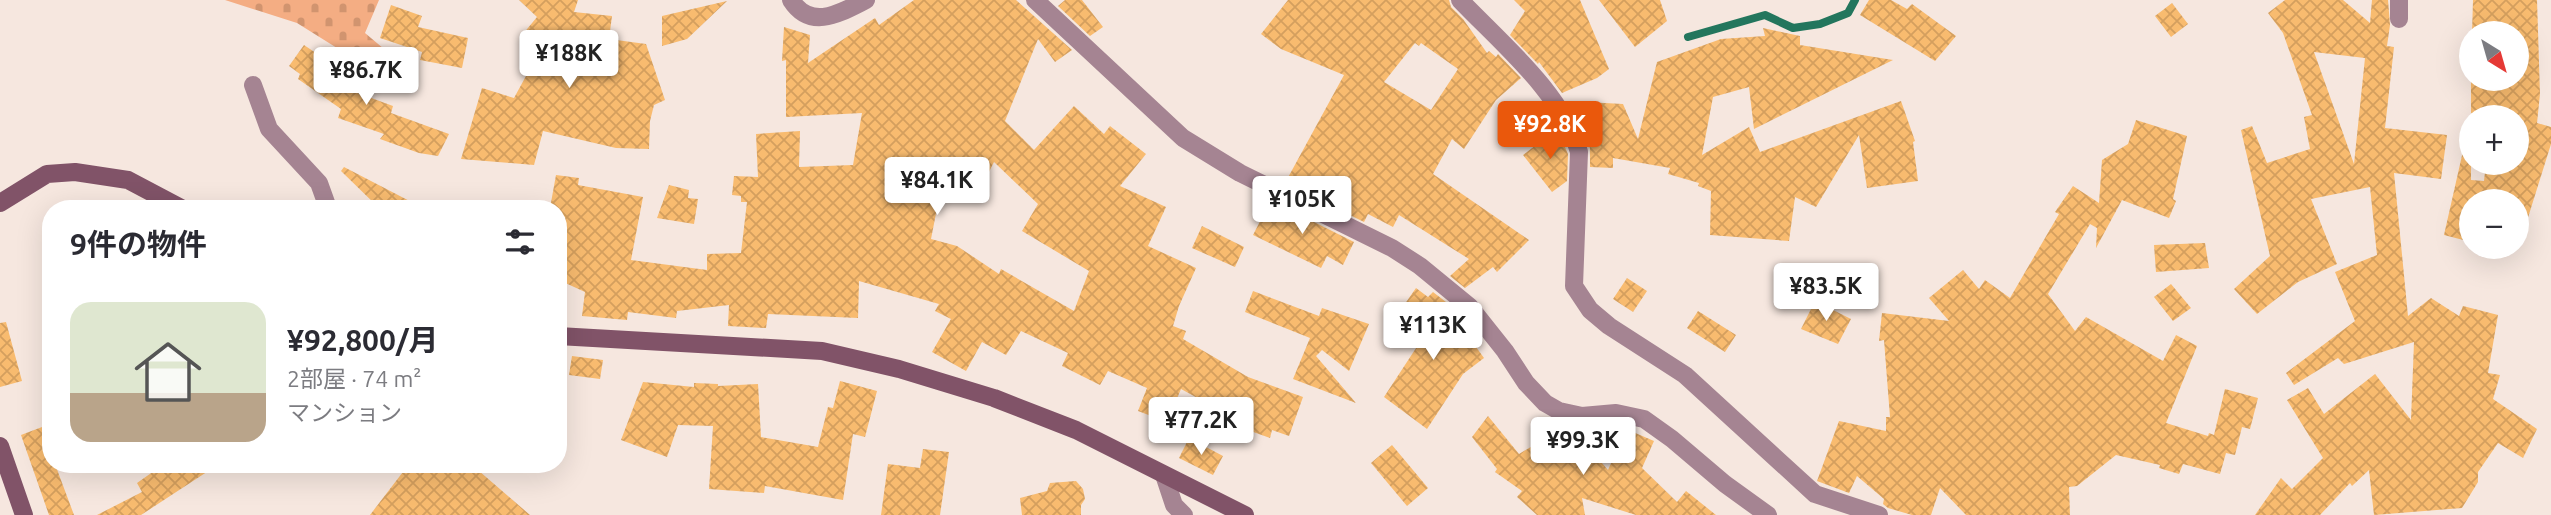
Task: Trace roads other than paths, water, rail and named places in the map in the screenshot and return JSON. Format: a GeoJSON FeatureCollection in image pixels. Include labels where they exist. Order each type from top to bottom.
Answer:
{"type":"FeatureCollection","features":[{"type":"Feature","properties":{"kind":"street"},"geometry":{"type":"LineString","coordinates":[[791,0],[798,10],[811,18],[840,13],[866,0]]}},
{"type":"Feature","properties":{"kind":"street"},"geometry":{"type":"LineString","coordinates":[[1035,0],[1183,138],[1240,173],[1392,248],[1420,266],[1470,307],[1526,383],[1545,403],[1559,411],[1582,416],[1616,413],[1644,419],[1672,439],[1724,484],[1768,515]]}},
{"type":"Feature","properties":{"kind":"street"},"geometry":{"type":"LineString","coordinates":[[1460,0],[1532,76],[1556,105],[1574,133],[1579,152],[1574,286],[1590,310],[1609,326],[1685,375],[1815,494],[1878,515]]}},
{"type":"Feature","properties":{"kind":"street"},"geometry":{"type":"LineString","coordinates":[[2399,0],[2399,19]]}},
{"type":"Feature","properties":{"kind":"street"},"geometry":{"type":"LineString","coordinates":[[253,85],[270,129],[319,183],[325,200]]}},
{"type":"Feature","properties":{"kind":"street"},"geometry":{"type":"LineString","coordinates":[[0,203],[47,174],[75,172],[128,180],[166,200]]}},
{"type":"Feature","properties":{"kind":"street"},"geometry":{"type":"LineString","coordinates":[[567,337],[822,351],[899,369],[994,398],[1076,429],[1245,515]]}},
{"type":"Feature","properties":{"kind":"street"},"geometry":{"type":"LineString","coordinates":[[0,446],[24,515]]}},
{"type":"Feature","properties":{"kind":"street"},"geometry":{"type":"LineString","coordinates":[[1164,475],[1174,505],[1184,515]]}},
{"type":"Feature","properties":{"kind":"waterway"},"geometry":{"type":"LineString","coordinates":[[1688,37],[1765,15],[1793,28],[1820,24],[1848,13],[1855,0]]}}]}
